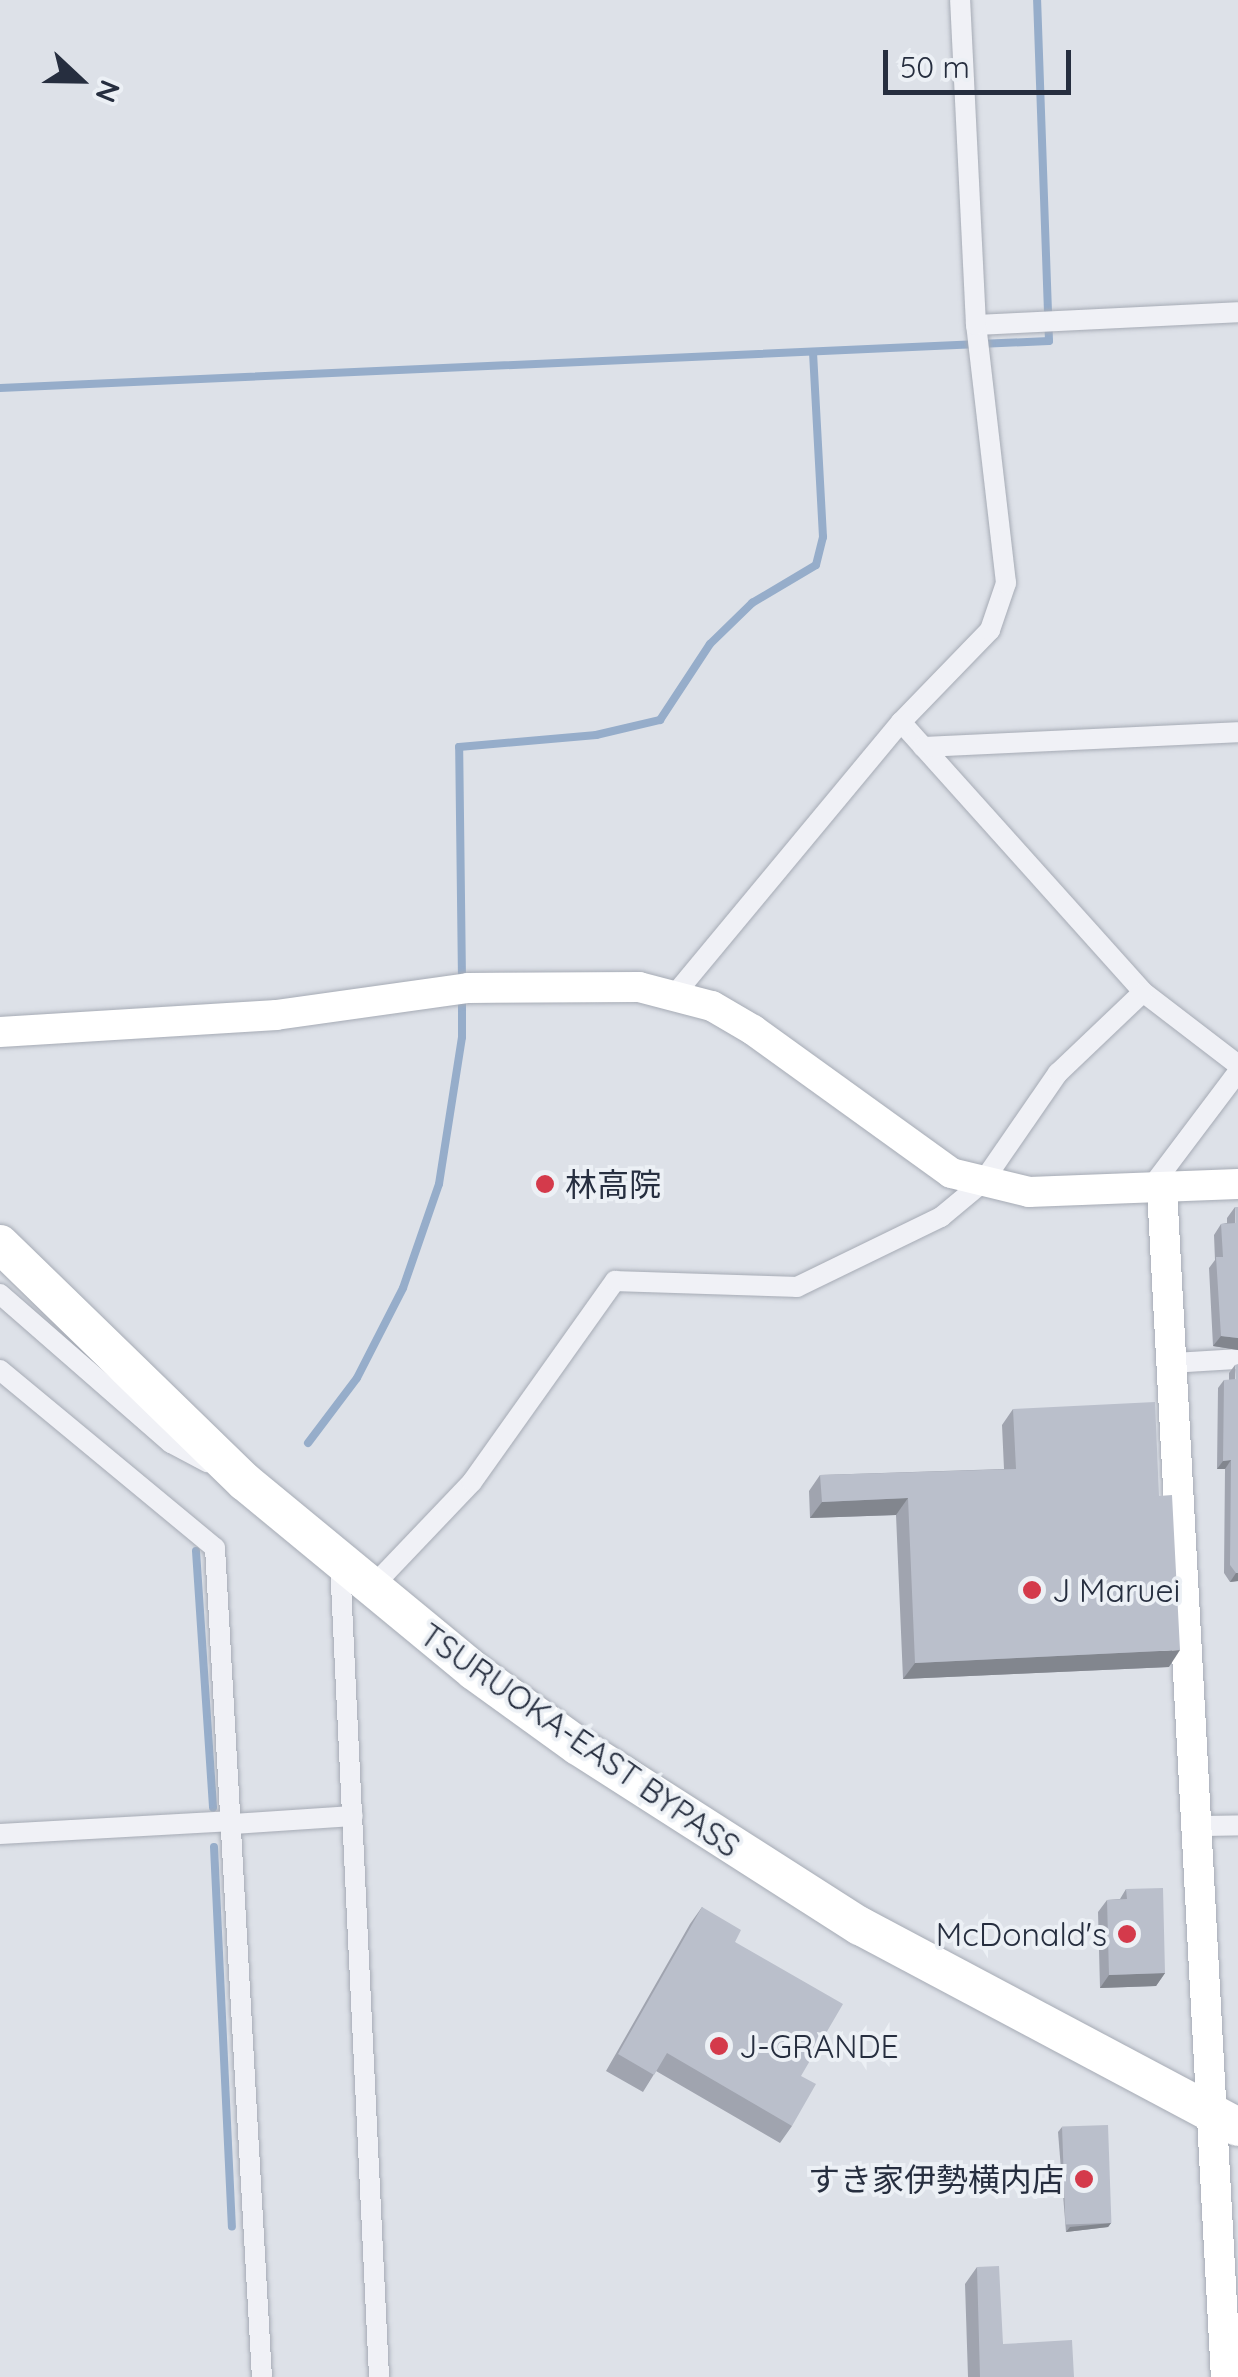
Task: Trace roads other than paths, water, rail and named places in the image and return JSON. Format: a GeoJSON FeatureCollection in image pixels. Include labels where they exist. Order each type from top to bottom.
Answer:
{"type":"FeatureCollection","features":[{"type":"Feature","properties":{"kind":"highway","name":"TSURUOKA-EAST BYPASS"},"geometry":{"type":"LineString","coordinates":[[0,1244],[245,1482],[340,1564],[683,1819],[876,1935],[1227,2121]]}},
{"type":"Feature","properties":{"kind":"street"},"geometry":{"type":"LineString","coordinates":[[676,993],[902,722],[990,630],[1006,583],[976,325],[960,0]]}},
{"type":"Feature","properties":{"kind":"street"},"geometry":{"type":"LineString","coordinates":[[976,325],[1238,312]]}},
{"type":"Feature","properties":{"kind":"street"},"geometry":{"type":"LineString","coordinates":[[902,722],[1143,992],[1238,1069],[1156,1190],[1172,1363],[1198,1826],[1227,2121],[1226,2377]]}},
{"type":"Feature","properties":{"kind":"street"},"geometry":{"type":"LineString","coordinates":[[923,746],[1238,732]]}},
{"type":"Feature","properties":{"kind":"street"},"geometry":{"type":"LineString","coordinates":[[0,1032],[276,1015],[468,988],[601,984],[676,993],[752,1030],[951,1173],[1030,1192],[1238,1184]]}},
{"type":"Feature","properties":{"kind":"street"},"geometry":{"type":"LineString","coordinates":[[370,1588],[472,1482],[615,1282],[797,1286],[942,1217],[982,1183],[1058,1073],[1143,992]]}},
{"type":"Feature","properties":{"kind":"street"},"geometry":{"type":"LineString","coordinates":[[0,1294],[171,1443],[245,1482]]}},
{"type":"Feature","properties":{"kind":"street"},"geometry":{"type":"LineString","coordinates":[[1172,1363],[1238,1359]]}},
{"type":"Feature","properties":{"kind":"street"},"geometry":{"type":"LineString","coordinates":[[0,1370],[215,1548],[262,2377]]}},
{"type":"Feature","properties":{"kind":"street"},"geometry":{"type":"LineString","coordinates":[[340,1564],[379,2377]]}},
{"type":"Feature","properties":{"kind":"street"},"geometry":{"type":"LineString","coordinates":[[0,1834],[353,1816]]}},
{"type":"Feature","properties":{"kind":"street"},"geometry":{"type":"LineString","coordinates":[[1198,1826],[1238,1825]]}},
{"type":"Feature","properties":{"kind":"waterway"},"geometry":{"type":"LineString","coordinates":[[0,388],[1049,341],[1037,0]]}},
{"type":"Feature","properties":{"kind":"waterway"},"geometry":{"type":"LineString","coordinates":[[462,980],[459,747],[596,735],[660,720],[710,644],[752,603],[816,565],[823,537],[813,352]]}},
{"type":"Feature","properties":{"kind":"waterway"},"geometry":{"type":"LineString","coordinates":[[308,1443],[357,1378],[403,1288],[439,1184],[462,1037],[462,994]]}},
{"type":"Feature","properties":{"kind":"waterway"},"geometry":{"type":"LineString","coordinates":[[196,1551],[213,1807]]}},
{"type":"Feature","properties":{"kind":"waterway"},"geometry":{"type":"LineString","coordinates":[[214,1847],[232,2227]]}},
{"type":"Feature","properties":{"kind":"place","name":"林高院"},"geometry":{"type":"Point","coordinates":[545,1184]}},
{"type":"Feature","properties":{"kind":"place","name":"J Maruei"},"geometry":{"type":"Point","coordinates":[1032,1590]}},
{"type":"Feature","properties":{"kind":"place","name":"McDonald's"},"geometry":{"type":"Point","coordinates":[1127,1934]}},
{"type":"Feature","properties":{"kind":"place","name":"J-GRANDE"},"geometry":{"type":"Point","coordinates":[719,2046]}},
{"type":"Feature","properties":{"kind":"place","name":"すき家伊勢横内店"},"geometry":{"type":"Point","coordinates":[1084,2179]}}]}
